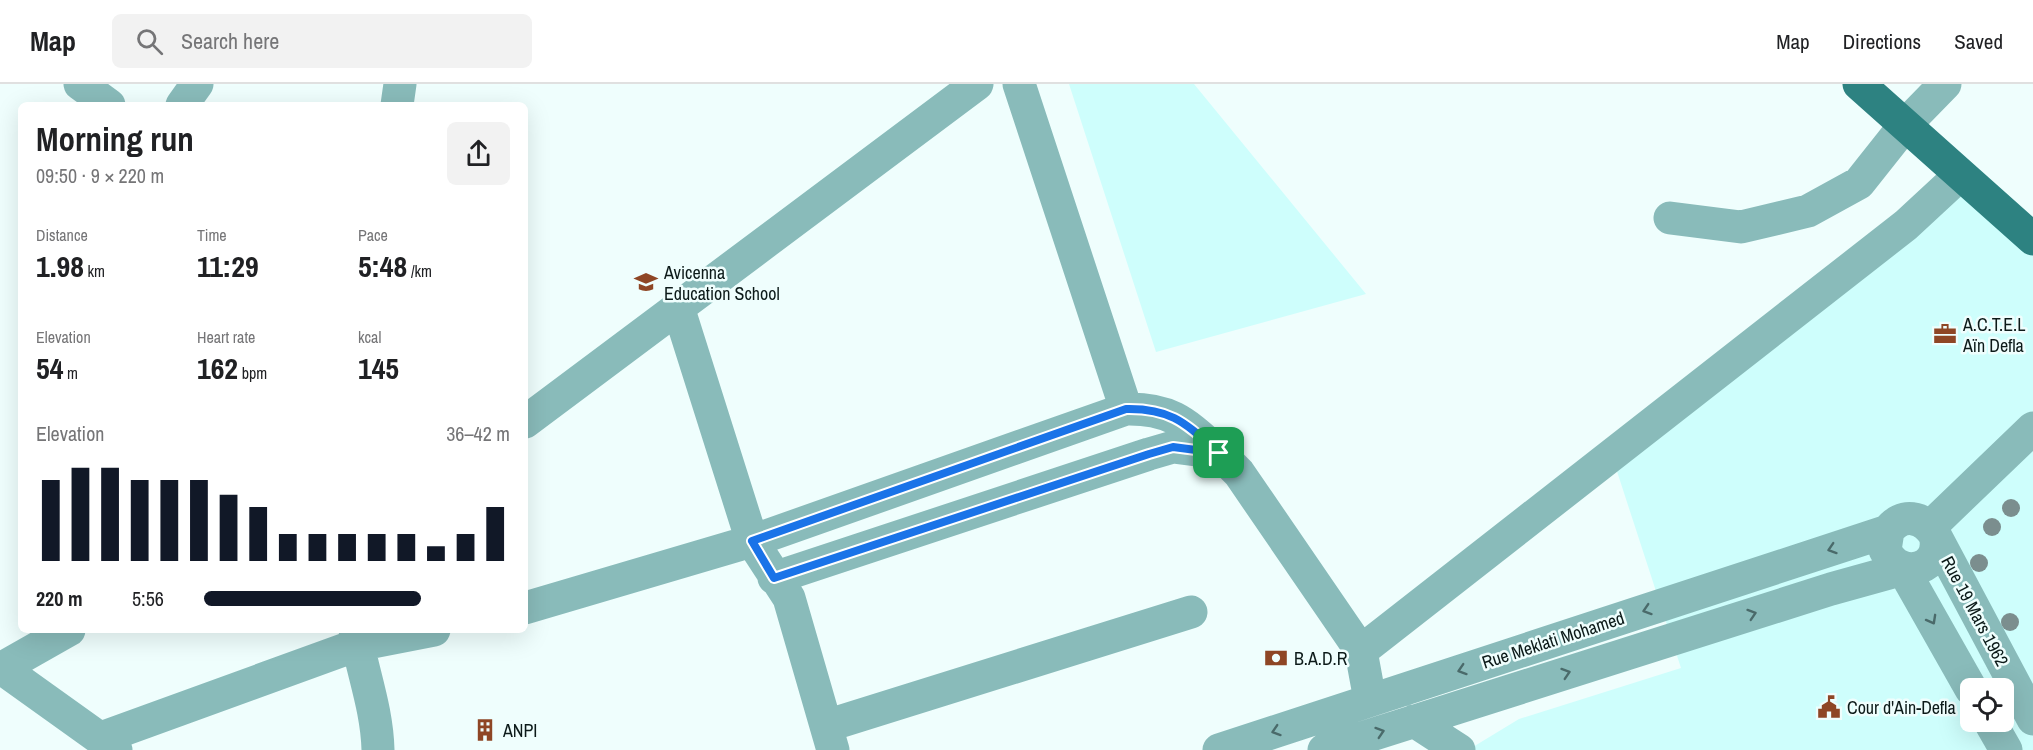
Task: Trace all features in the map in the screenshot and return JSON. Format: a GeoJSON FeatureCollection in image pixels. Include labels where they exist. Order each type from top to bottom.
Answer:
{"type":"FeatureCollection","features":[{"type":"Feature","properties":{"kind":"main road"},"geometry":{"type":"LineString","coordinates":[[1859,84],[2033,239]]}},
{"type":"Feature","properties":{"kind":"street"},"geometry":{"type":"LineString","coordinates":[[80,84],[104,102]]}},
{"type":"Feature","properties":{"kind":"street"},"geometry":{"type":"LineString","coordinates":[[184,102],[197,84]]}},
{"type":"Feature","properties":{"kind":"street"},"geometry":{"type":"LineString","coordinates":[[397,102],[400,84]]}},
{"type":"Feature","properties":{"kind":"street"},"geometry":{"type":"LineString","coordinates":[[528,420],[977,84]]}},
{"type":"Feature","properties":{"kind":"street"},"geometry":{"type":"LineString","coordinates":[[1019,84],[1126,409]]}},
{"type":"Feature","properties":{"kind":"street"},"geometry":{"type":"LineString","coordinates":[[1670,218],[1741,227],[1808,212],[1859,183],[1905,125],[1945,84]]}},
{"type":"Feature","properties":{"kind":"street"},"geometry":{"type":"LineString","coordinates":[[1361,651],[1906,225],[1960,175]]}},
{"type":"Feature","properties":{"kind":"street"},"geometry":{"type":"LineString","coordinates":[[678,307],[752,541],[789,598],[830,738],[1191,612]]}},
{"type":"Feature","properties":{"kind":"street"},"geometry":{"type":"LineString","coordinates":[[528,607],[752,541],[1126,409],[1153,409],[1181,421],[1239,473],[1361,651],[1370,700]]}},
{"type":"Feature","properties":{"kind":"street"},"geometry":{"type":"LineString","coordinates":[[1933,531],[2033,428]]}},
{"type":"Feature","properties":{"kind":"street"},"geometry":{"type":"LineString","coordinates":[[774,578],[1173,447],[1219,453]]}},
{"type":"Feature","properties":{"kind":"street"},"geometry":{"type":"LineString","coordinates":[[1909,518],[1923,521],[1933,531],[1936,549],[1926,564],[1912,570],[1895,565],[1885,550],[1888,531],[1893,524],[1909,518]]}},
{"type":"Feature","properties":{"kind":"street","name":"Rue Meklati Mohamed"},"geometry":{"type":"LineString","coordinates":[[1219,750],[1888,531]]}},
{"type":"Feature","properties":{"kind":"street","name":"Rue 19 Mars 1962"},"geometry":{"type":"LineString","coordinates":[[1933,531],[2033,719]]}},
{"type":"Feature","properties":{"kind":"street"},"geometry":{"type":"LineString","coordinates":[[1903,569],[1965,678]]}},
{"type":"Feature","properties":{"kind":"street","name":"Rue Meklati Mohamed"},"geometry":{"type":"LineString","coordinates":[[1324,750],[1831,589],[1903,569]]}},
{"type":"Feature","properties":{"kind":"street"},"geometry":{"type":"LineString","coordinates":[[64,633],[1,668],[108,744],[356,638],[405,633]]}},
{"type":"Feature","properties":{"kind":"street"},"geometry":{"type":"LineString","coordinates":[[356,638],[369,686],[378,750]]}},
{"type":"Feature","properties":{"kind":"street"},"geometry":{"type":"LineString","coordinates":[[1414,721],[1459,750]]}},
{"type":"Feature","properties":{"kind":"street"},"geometry":{"type":"LineString","coordinates":[[1996,732],[2006,750]]}},
{"type":"Feature","properties":{"kind":"shaded area"},"geometry":{"type":"Polygon","coordinates":[[[1069,84],[1194,84],[1366,294],[1156,352],[1069,84]]]}},
{"type":"Feature","properties":{"kind":"shaded area"},"geometry":{"type":"Polygon","coordinates":[[[1960,175],[2033,239],[2033,750],[1468,750],[1519,719],[1681,668],[1612,456],[1960,175]]]}},
{"type":"Feature","properties":{"kind":"place","name":"Avicenna Education School"},"geometry":{"type":"Point","coordinates":[646,282]}},
{"type":"Feature","properties":{"kind":"place","name":"A.C.T.E.L Aïn Defla"},"geometry":{"type":"Point","coordinates":[1945,334]}},
{"type":"Feature","properties":{"kind":"place","name":"B.A.D.R"},"geometry":{"type":"Point","coordinates":[1276,658]}},
{"type":"Feature","properties":{"kind":"place","name":"Cour d'Ain-Defla"},"geometry":{"type":"Point","coordinates":[1829,707]}},
{"type":"Feature","properties":{"kind":"place","name":"ANPI"},"geometry":{"type":"Point","coordinates":[485,730]}},
{"type":"Feature","properties":{"kind":"route"},"geometry":{"type":"LineString","coordinates":[[1126,409],[1153,409],[1181,421],[1219,453],[1173,447],[774,578],[752,541],[1126,409]]}}]}
